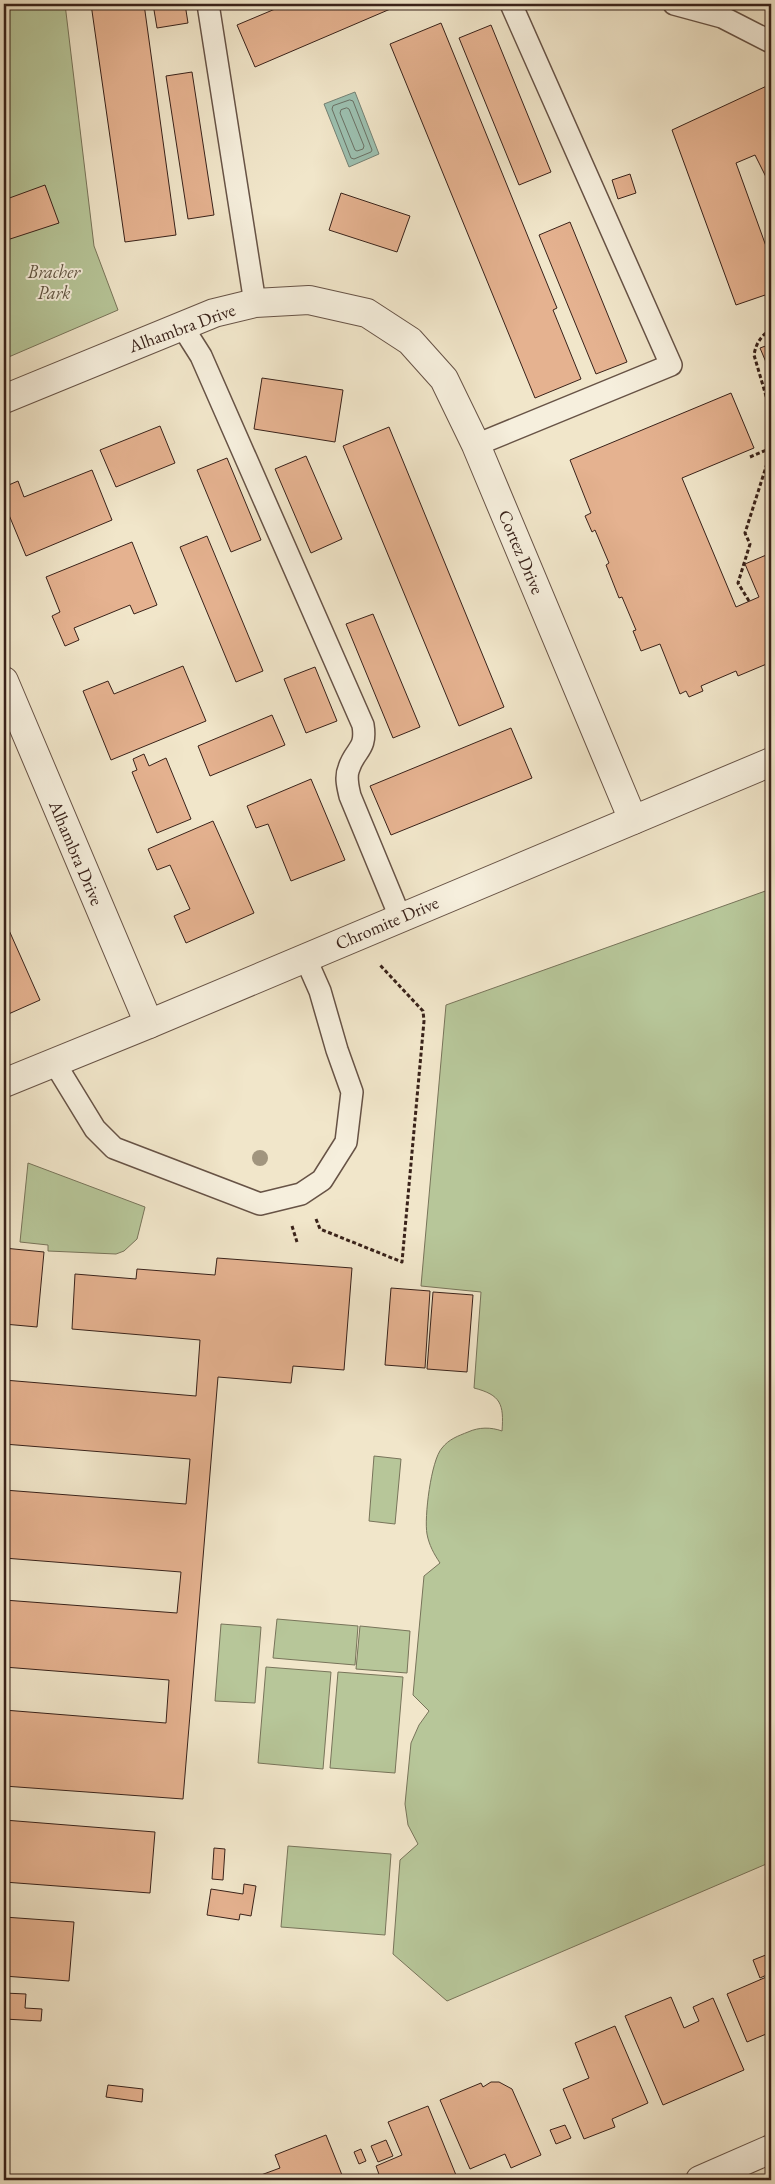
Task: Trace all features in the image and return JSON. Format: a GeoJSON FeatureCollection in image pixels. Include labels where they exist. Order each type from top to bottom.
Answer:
{"type":"FeatureCollection","features":[{"type":"Feature","properties":{"kind":"street","name":"Alhambra Drive"},"geometry":{"type":"LineString","coordinates":[[4,399],[214,312],[255,303],[309,300],[367,313]]}},
{"type":"Feature","properties":{"kind":"street","name":"Cortez Drive"},"geometry":{"type":"LineString","coordinates":[[367,313],[410,341],[444,379],[476,445],[633,820]]}},
{"type":"Feature","properties":{"kind":"street","name":"Alhambra Drive"},"geometry":{"type":"LineString","coordinates":[[4,681],[148,1024]]}},
{"type":"Feature","properties":{"kind":"street","name":"Chromite Drive"},"geometry":{"type":"LineString","coordinates":[[4,1083],[771,762]]}},
{"type":"Feature","properties":{"kind":"street"},"geometry":{"type":"LineString","coordinates":[[700,2180],[771,2149]]}},
{"type":"Feature","properties":{"kind":"lane"},"geometry":{"type":"LineString","coordinates":[[208,4],[255,303]]}},
{"type":"Feature","properties":{"kind":"lane"},"geometry":{"type":"LineString","coordinates":[[476,445],[670,365],[511,4]]}},
{"type":"Feature","properties":{"kind":"lane"},"geometry":{"type":"LineString","coordinates":[[674,4],[722,17],[771,42]]}},
{"type":"Feature","properties":{"kind":"lane"},"geometry":{"type":"LineString","coordinates":[[182,326],[201,356],[363,724],[365,736],[362,748],[349,767],[347,776],[348,787],[400,917]]}},
{"type":"Feature","properties":{"kind":"lane"},"geometry":{"type":"LineString","coordinates":[[54,1062],[95,1130],[114,1148],[260,1204],[301,1194],[322,1180],[346,1142],[352,1092],[336,1050],[320,991],[305,957]]}},
{"type":"Feature","properties":{"kind":"path"},"geometry":{"type":"LineString","coordinates":[[771,329],[764,334],[756,346],[754,355],[771,412]]}},
{"type":"Feature","properties":{"kind":"path"},"geometry":{"type":"LineString","coordinates":[[750,457],[771,450]]}},
{"type":"Feature","properties":{"kind":"path"},"geometry":{"type":"LineString","coordinates":[[749,601],[738,584],[750,544],[745,533],[771,450]]}},
{"type":"Feature","properties":{"kind":"path"},"geometry":{"type":"LineString","coordinates":[[320,1229],[402,1262],[424,1021],[423,1011],[380,965]]}},
{"type":"Feature","properties":{"kind":"green space","name":"Bracher Park"},"geometry":{"type":"Polygon","coordinates":[[[4,4],[65,4],[94,246],[118,310],[4,359],[4,4]]]}},
{"type":"Feature","properties":{"kind":"green space"},"geometry":{"type":"Polygon","coordinates":[[[771,889],[771,1862],[447,2001],[393,1954],[400,1860],[418,1844],[408,1825],[405,1804],[411,1743],[419,1725],[429,1711],[413,1695],[424,1576],[440,1563],[432,1549],[427,1534],[428,1503],[435,1464],[442,1448],[457,1436],[472,1430],[489,1428],[502,1431],[502,1414],[499,1402],[495,1398],[474,1388],[481,1292],[421,1286],[446,1005],[771,889]]]}},
{"type":"Feature","properties":{"kind":"green space"},"geometry":{"type":"Polygon","coordinates":[[[28,1163],[145,1207],[137,1239],[124,1251],[116,1254],[48,1251],[48,1245],[20,1242],[28,1163]]]}},
{"type":"Feature","properties":{"kind":"green space"},"geometry":{"type":"Polygon","coordinates":[[[374,1456],[401,1459],[395,1524],[369,1521],[374,1456]]]}},
{"type":"Feature","properties":{"kind":"green space"},"geometry":{"type":"Polygon","coordinates":[[[277,1619],[358,1626],[355,1665],[273,1658],[277,1619]]]}},
{"type":"Feature","properties":{"kind":"green space"},"geometry":{"type":"Polygon","coordinates":[[[221,1624],[261,1627],[255,1703],[215,1701],[221,1624]]]}},
{"type":"Feature","properties":{"kind":"green space"},"geometry":{"type":"Polygon","coordinates":[[[360,1626],[410,1631],[407,1673],[356,1669],[360,1626]]]}},
{"type":"Feature","properties":{"kind":"green space"},"geometry":{"type":"Polygon","coordinates":[[[266,1667],[331,1672],[323,1769],[258,1763],[266,1667]]]}},
{"type":"Feature","properties":{"kind":"green space"},"geometry":{"type":"Polygon","coordinates":[[[338,1672],[403,1677],[395,1773],[330,1768],[338,1672]]]}},
{"type":"Feature","properties":{"kind":"green space"},"geometry":{"type":"Polygon","coordinates":[[[288,1846],[391,1854],[385,1935],[281,1927],[288,1846]]]}},
{"type":"Feature","properties":{"kind":"water"},"geometry":{"type":"Polygon","coordinates":[[[355,92],[379,154],[349,167],[324,104],[355,92]]]}},
{"type":"Feature","properties":{"kind":"building"},"geometry":{"type":"Polygon","coordinates":[[[91,4],[144,4],[176,235],[125,242],[91,4]]]}},
{"type":"Feature","properties":{"kind":"building"},"geometry":{"type":"Polygon","coordinates":[[[153,4],[185,4],[188,23],[157,28],[153,4]]]}},
{"type":"Feature","properties":{"kind":"building"},"geometry":{"type":"Polygon","coordinates":[[[287,4],[402,4],[255,67],[237,25],[287,4]]]}},
{"type":"Feature","properties":{"kind":"building"},"geometry":{"type":"Polygon","coordinates":[[[441,23],[557,308],[553,310],[581,379],[535,398],[390,44],[441,23]]]}},
{"type":"Feature","properties":{"kind":"building"},"geometry":{"type":"Polygon","coordinates":[[[491,25],[551,172],[519,185],[459,38],[491,25]]]}},
{"type":"Feature","properties":{"kind":"building"},"geometry":{"type":"Polygon","coordinates":[[[192,72],[214,215],[188,219],[166,76],[192,72]]]}},
{"type":"Feature","properties":{"kind":"building"},"geometry":{"type":"Polygon","coordinates":[[[771,84],[771,187],[755,155],[736,163],[771,260],[771,293],[736,305],[672,130],[771,84]]]}},
{"type":"Feature","properties":{"kind":"building"},"geometry":{"type":"Polygon","coordinates":[[[630,174],[636,193],[618,199],[612,180],[630,174]]]}},
{"type":"Feature","properties":{"kind":"building"},"geometry":{"type":"Polygon","coordinates":[[[45,185],[59,223],[4,241],[4,200],[45,185]]]}},
{"type":"Feature","properties":{"kind":"building"},"geometry":{"type":"Polygon","coordinates":[[[341,193],[410,216],[397,252],[329,230],[341,193]]]}},
{"type":"Feature","properties":{"kind":"building"},"geometry":{"type":"Polygon","coordinates":[[[570,222],[627,362],[596,374],[539,235],[570,222]]]}},
{"type":"Feature","properties":{"kind":"building"},"geometry":{"type":"Polygon","coordinates":[[[771,344],[771,374],[760,348],[771,344]]]}},
{"type":"Feature","properties":{"kind":"building"},"geometry":{"type":"Polygon","coordinates":[[[262,378],[343,390],[335,442],[254,429],[262,378]]]}},
{"type":"Feature","properties":{"kind":"building"},"geometry":{"type":"Polygon","coordinates":[[[731,393],[754,448],[682,478],[736,607],[759,597],[745,564],[771,553],[771,656],[768,658],[769,663],[738,676],[736,671],[701,686],[703,691],[689,697],[686,691],[680,694],[660,644],[641,651],[633,631],[636,630],[622,597],[619,598],[606,565],[609,563],[595,530],[592,532],[585,516],[591,513],[570,460],[731,393]]]}},
{"type":"Feature","properties":{"kind":"building"},"geometry":{"type":"Polygon","coordinates":[[[160,426],[175,463],[116,487],[100,450],[160,426]]]}},
{"type":"Feature","properties":{"kind":"building"},"geometry":{"type":"Polygon","coordinates":[[[389,427],[504,707],[459,726],[343,446],[389,427]]]}},
{"type":"Feature","properties":{"kind":"building"},"geometry":{"type":"Polygon","coordinates":[[[306,456],[342,539],[311,553],[275,469],[306,456]]]}},
{"type":"Feature","properties":{"kind":"building"},"geometry":{"type":"Polygon","coordinates":[[[227,458],[261,540],[231,552],[197,470],[227,458]]]}},
{"type":"Feature","properties":{"kind":"building"},"geometry":{"type":"Polygon","coordinates":[[[92,470],[112,520],[26,556],[4,503],[4,487],[18,481],[24,497],[92,470]]]}},
{"type":"Feature","properties":{"kind":"building"},"geometry":{"type":"Polygon","coordinates":[[[207,536],[263,671],[236,682],[180,547],[207,536]]]}},
{"type":"Feature","properties":{"kind":"building"},"geometry":{"type":"Polygon","coordinates":[[[132,542],[157,605],[134,614],[130,605],[74,628],[79,640],[65,646],[52,616],[60,612],[46,577],[132,542]]]}},
{"type":"Feature","properties":{"kind":"building"},"geometry":{"type":"Polygon","coordinates":[[[373,614],[420,727],[393,738],[346,624],[373,614]]]}},
{"type":"Feature","properties":{"kind":"building"},"geometry":{"type":"Polygon","coordinates":[[[183,666],[206,721],[111,760],[83,691],[108,681],[114,694],[183,666]]]}},
{"type":"Feature","properties":{"kind":"building"},"geometry":{"type":"Polygon","coordinates":[[[315,667],[337,721],[306,733],[284,679],[315,667]]]}},
{"type":"Feature","properties":{"kind":"building"},"geometry":{"type":"Polygon","coordinates":[[[272,715],[285,745],[210,776],[198,746],[272,715]]]}},
{"type":"Feature","properties":{"kind":"building"},"geometry":{"type":"Polygon","coordinates":[[[511,728],[532,778],[391,835],[370,786],[511,728]]]}},
{"type":"Feature","properties":{"kind":"building"},"geometry":{"type":"Polygon","coordinates":[[[144,754],[149,766],[166,758],[191,819],[157,833],[132,772],[137,770],[133,759],[144,754]]]}},
{"type":"Feature","properties":{"kind":"building"},"geometry":{"type":"Polygon","coordinates":[[[311,779],[345,860],[291,881],[268,824],[256,828],[247,806],[311,779]]]}},
{"type":"Feature","properties":{"kind":"building"},"geometry":{"type":"Polygon","coordinates":[[[213,821],[254,913],[186,943],[174,916],[190,909],[170,865],[157,870],[148,849],[213,821]]]}},
{"type":"Feature","properties":{"kind":"building"},"geometry":{"type":"Polygon","coordinates":[[[4,919],[40,1000],[4,1016],[4,919]]]}},
{"type":"Feature","properties":{"kind":"building"},"geometry":{"type":"Polygon","coordinates":[[[4,1248],[44,1252],[37,1327],[4,1324],[4,1248]]]}},
{"type":"Feature","properties":{"kind":"building"},"geometry":{"type":"Polygon","coordinates":[[[217,1258],[352,1268],[344,1370],[293,1366],[291,1383],[218,1377],[183,1799],[4,1786],[4,1710],[166,1723],[169,1680],[4,1667],[4,1600],[177,1613],[181,1572],[4,1558],[4,1490],[186,1504],[190,1459],[4,1444],[4,1380],[196,1396],[200,1340],[72,1329],[75,1274],[136,1279],[137,1269],[215,1275],[217,1258]]]}},
{"type":"Feature","properties":{"kind":"building"},"geometry":{"type":"Polygon","coordinates":[[[391,1288],[430,1291],[425,1368],[385,1365],[391,1288]]]}},
{"type":"Feature","properties":{"kind":"building"},"geometry":{"type":"Polygon","coordinates":[[[433,1292],[473,1295],[467,1372],[427,1369],[433,1292]]]}},
{"type":"Feature","properties":{"kind":"building"},"geometry":{"type":"Polygon","coordinates":[[[4,1820],[155,1832],[150,1893],[4,1882],[4,1820]]]}},
{"type":"Feature","properties":{"kind":"building"},"geometry":{"type":"Polygon","coordinates":[[[214,1848],[225,1849],[223,1880],[212,1879],[214,1848]]]}},
{"type":"Feature","properties":{"kind":"building"},"geometry":{"type":"Polygon","coordinates":[[[244,1884],[256,1886],[251,1916],[240,1914],[239,1920],[207,1915],[211,1889],[243,1894],[244,1884]]]}},
{"type":"Feature","properties":{"kind":"building"},"geometry":{"type":"Polygon","coordinates":[[[4,1917],[74,1922],[69,1981],[4,1976],[4,1917]]]}},
{"type":"Feature","properties":{"kind":"building"},"geometry":{"type":"Polygon","coordinates":[[[771,1953],[771,1973],[760,1978],[753,1960],[771,1953]]]}},
{"type":"Feature","properties":{"kind":"building"},"geometry":{"type":"Polygon","coordinates":[[[771,1975],[771,2032],[747,2042],[727,1994],[771,1975]]]}},
{"type":"Feature","properties":{"kind":"building"},"geometry":{"type":"Polygon","coordinates":[[[4,1993],[26,1994],[25,2008],[42,2009],[41,2021],[4,2019],[4,1993]]]}},
{"type":"Feature","properties":{"kind":"building"},"geometry":{"type":"Polygon","coordinates":[[[671,1997],[684,2028],[699,2021],[693,2007],[713,1998],[744,2070],[663,2105],[625,2016],[671,1997]]]}},
{"type":"Feature","properties":{"kind":"building"},"geometry":{"type":"Polygon","coordinates":[[[615,2026],[648,2103],[612,2119],[615,2127],[584,2139],[563,2089],[589,2078],[575,2043],[615,2026]]]}},
{"type":"Feature","properties":{"kind":"building"},"geometry":{"type":"Polygon","coordinates":[[[491,2082],[499,2082],[512,2089],[541,2155],[511,2168],[505,2154],[470,2169],[440,2100],[481,2083],[483,2087],[491,2082]]]}},
{"type":"Feature","properties":{"kind":"building"},"geometry":{"type":"Polygon","coordinates":[[[108,2085],[143,2089],[142,2102],[106,2097],[108,2085]]]}},
{"type":"Feature","properties":{"kind":"building"},"geometry":{"type":"Polygon","coordinates":[[[428,2106],[458,2180],[381,2180],[376,2166],[402,2155],[388,2122],[428,2106]]]}},
{"type":"Feature","properties":{"kind":"building"},"geometry":{"type":"Polygon","coordinates":[[[565,2125],[571,2138],[556,2144],[550,2130],[565,2125]]]}},
{"type":"Feature","properties":{"kind":"building"},"geometry":{"type":"Polygon","coordinates":[[[326,2135],[344,2180],[263,2180],[261,2175],[280,2168],[275,2155],[326,2135]]]}},
{"type":"Feature","properties":{"kind":"building"},"geometry":{"type":"Polygon","coordinates":[[[386,2140],[393,2156],[378,2162],[371,2146],[386,2140]]]}},
{"type":"Feature","properties":{"kind":"building"},"geometry":{"type":"Polygon","coordinates":[[[361,2149],[366,2161],[359,2164],[354,2152],[361,2149]]]}}]}
